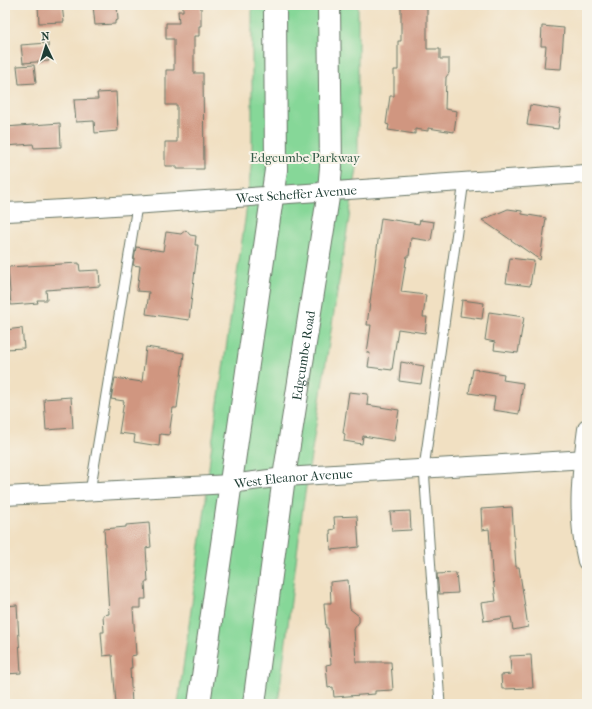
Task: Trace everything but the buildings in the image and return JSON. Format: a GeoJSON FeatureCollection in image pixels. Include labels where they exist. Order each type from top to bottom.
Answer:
{"type":"FeatureCollection","features":[{"type":"Feature","properties":{"kind":"street"},"geometry":{"type":"LineString","coordinates":[[199,704],[276,170],[275,5]]}},
{"type":"Feature","properties":{"kind":"street","name":"Edgcumbe Road"},"geometry":{"type":"LineString","coordinates":[[254,704],[284,477],[329,190],[331,167],[329,5]]}},
{"type":"Feature","properties":{"kind":"street","name":"West Scheffer Avenue"},"geometry":{"type":"LineString","coordinates":[[5,212],[137,206],[329,190],[587,174]]}},
{"type":"Feature","properties":{"kind":"street"},"geometry":{"type":"LineString","coordinates":[[587,429],[580,516],[582,543],[587,561]]}},
{"type":"Feature","properties":{"kind":"street","name":"West Eleanor Avenue"},"geometry":{"type":"LineString","coordinates":[[5,496],[230,484],[284,477],[585,459]]}},
{"type":"Feature","properties":{"kind":"lane"},"geometry":{"type":"LineString","coordinates":[[440,704],[424,468],[464,181]]}},
{"type":"Feature","properties":{"kind":"lane"},"geometry":{"type":"LineString","coordinates":[[90,492],[137,206]]}},
{"type":"Feature","properties":{"kind":"green space","name":"Edgcumbe Parkway"},"geometry":{"type":"Polygon","coordinates":[[[252,5],[358,5],[358,162],[303,506],[278,704],[178,704],[205,509],[210,457],[245,220],[252,158],[252,5]]]}}]}
